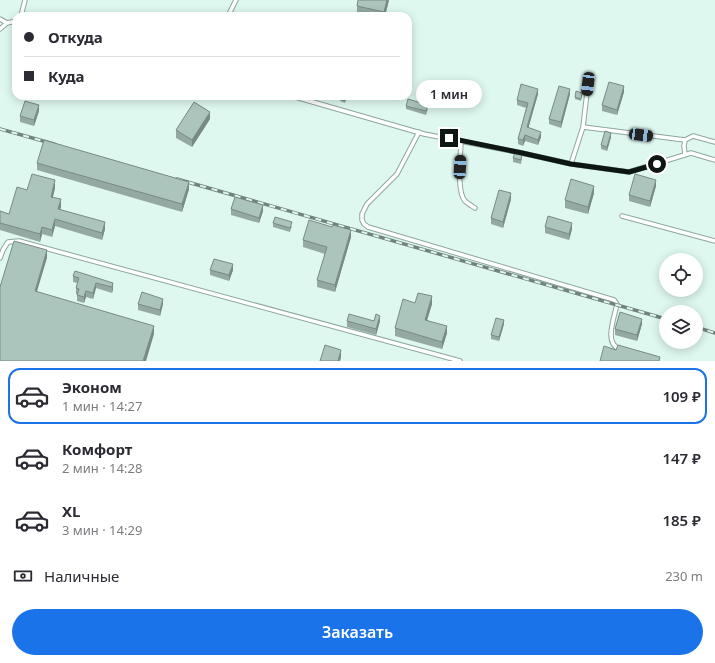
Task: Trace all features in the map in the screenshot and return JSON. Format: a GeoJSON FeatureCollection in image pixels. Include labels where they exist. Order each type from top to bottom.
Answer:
{"type":"FeatureCollection","features":[{"type":"Feature","properties":{"kind":"lane"},"geometry":{"type":"LineString","coordinates":[[21,12],[25,0]]}},
{"type":"Feature","properties":{"kind":"lane"},"geometry":{"type":"LineString","coordinates":[[230,12],[236,0]]}},
{"type":"Feature","properties":{"kind":"lane"},"geometry":{"type":"LineString","coordinates":[[0,19],[8,23]]}},
{"type":"Feature","properties":{"kind":"lane"},"geometry":{"type":"LineString","coordinates":[[0,29],[12,22]]}},
{"type":"Feature","properties":{"kind":"lane"},"geometry":{"type":"LineString","coordinates":[[571,164],[583,127],[588,84]]}},
{"type":"Feature","properties":{"kind":"lane"},"geometry":{"type":"LineString","coordinates":[[306,100],[419,132],[571,164],[629,172],[691,153],[715,160]]}},
{"type":"Feature","properties":{"kind":"lane"},"geometry":{"type":"LineString","coordinates":[[583,127],[685,140],[693,136],[715,142]]}},
{"type":"Feature","properties":{"kind":"lane"},"geometry":{"type":"LineString","coordinates":[[419,132],[397,174],[367,204],[362,214],[364,224],[368,227],[614,300],[617,304],[610,338],[613,345],[622,350]]}},
{"type":"Feature","properties":{"kind":"lane"},"geometry":{"type":"LineString","coordinates":[[685,140],[685,155]]}},
{"type":"Feature","properties":{"kind":"lane"},"geometry":{"type":"LineString","coordinates":[[461,141],[459,180],[464,200],[475,208]]}},
{"type":"Feature","properties":{"kind":"lane"},"geometry":{"type":"LineString","coordinates":[[622,216],[715,241]]}},
{"type":"Feature","properties":{"kind":"lane"},"geometry":{"type":"LineString","coordinates":[[0,258],[8,242],[19,241],[460,361]]}},
{"type":"Feature","properties":{"kind":"building"},"geometry":{"type":"Polygon","coordinates":[[[358,0],[387,0],[384,12],[357,6],[358,0]]]}},
{"type":"Feature","properties":{"kind":"building"},"geometry":{"type":"Polygon","coordinates":[[[609,82],[624,86],[617,110],[602,105],[609,82]]]}},
{"type":"Feature","properties":{"kind":"building"},"geometry":{"type":"Polygon","coordinates":[[[521,84],[538,89],[527,127],[541,132],[538,140],[525,135],[523,140],[518,139],[528,103],[517,100],[521,84]]]}},
{"type":"Feature","properties":{"kind":"building"},"geometry":{"type":"Polygon","coordinates":[[[559,86],[570,89],[561,122],[549,119],[559,86]]]}},
{"type":"Feature","properties":{"kind":"building"},"geometry":{"type":"Polygon","coordinates":[[[576,91],[582,93],[581,99],[575,97],[576,91]]]}},
{"type":"Feature","properties":{"kind":"building"},"geometry":{"type":"Polygon","coordinates":[[[408,100],[428,105],[426,111],[406,106],[408,100]]]}},
{"type":"Feature","properties":{"kind":"building"},"geometry":{"type":"Polygon","coordinates":[[[25,101],[39,105],[34,120],[20,116],[25,101]]]}},
{"type":"Feature","properties":{"kind":"building"},"geometry":{"type":"Polygon","coordinates":[[[194,102],[210,112],[192,140],[176,130],[194,102]]]}},
{"type":"Feature","properties":{"kind":"building"},"geometry":{"type":"Polygon","coordinates":[[[605,131],[611,133],[607,147],[601,145],[605,131]]]}},
{"type":"Feature","properties":{"kind":"building"},"geometry":{"type":"Polygon","coordinates":[[[44,140],[189,182],[182,204],[37,163],[44,140]]]}},
{"type":"Feature","properties":{"kind":"building"},"geometry":{"type":"Polygon","coordinates":[[[515,152],[522,154],[521,160],[513,158],[515,152]]]}},
{"type":"Feature","properties":{"kind":"building"},"geometry":{"type":"Polygon","coordinates":[[[32,174],[55,180],[51,197],[61,199],[58,209],[105,222],[102,233],[55,219],[52,230],[42,227],[40,234],[0,223],[0,211],[9,214],[17,187],[27,190],[32,174]]]}},
{"type":"Feature","properties":{"kind":"building"},"geometry":{"type":"Polygon","coordinates":[[[635,174],[656,180],[650,201],[629,195],[635,174]]]}},
{"type":"Feature","properties":{"kind":"building"},"geometry":{"type":"Polygon","coordinates":[[[571,179],[594,186],[588,207],[565,200],[571,179]]]}},
{"type":"Feature","properties":{"kind":"building"},"geometry":{"type":"Polygon","coordinates":[[[499,190],[511,193],[503,222],[491,218],[499,190]]]}},
{"type":"Feature","properties":{"kind":"building"},"geometry":{"type":"Polygon","coordinates":[[[235,197],[263,205],[259,218],[231,209],[235,197]]]}},
{"type":"Feature","properties":{"kind":"building"},"geometry":{"type":"Polygon","coordinates":[[[548,216],[572,223],[569,234],[545,227],[548,216]]]}},
{"type":"Feature","properties":{"kind":"building"},"geometry":{"type":"Polygon","coordinates":[[[275,217],[292,222],[290,228],[273,223],[275,217]]]}},
{"type":"Feature","properties":{"kind":"building"},"geometry":{"type":"Polygon","coordinates":[[[309,220],[332,227],[333,225],[351,230],[335,285],[317,280],[327,247],[303,240],[309,220]]]}},
{"type":"Feature","properties":{"kind":"building"},"geometry":{"type":"Polygon","coordinates":[[[14,241],[47,250],[35,291],[154,326],[143,361],[0,361],[0,287],[14,241]]]}},
{"type":"Feature","properties":{"kind":"building"},"geometry":{"type":"Polygon","coordinates":[[[214,259],[233,264],[229,275],[210,270],[214,259]]]}},
{"type":"Feature","properties":{"kind":"building"},"geometry":{"type":"Polygon","coordinates":[[[75,271],[113,283],[112,287],[96,283],[93,293],[86,291],[84,297],[77,295],[79,289],[76,288],[79,278],[73,276],[75,271]]]}},
{"type":"Feature","properties":{"kind":"building"},"geometry":{"type":"Polygon","coordinates":[[[142,292],[163,299],[160,310],[138,304],[142,292]]]}},
{"type":"Feature","properties":{"kind":"building"},"geometry":{"type":"Polygon","coordinates":[[[418,293],[432,296],[425,320],[447,326],[442,342],[395,328],[403,299],[415,303],[418,293]]]}},
{"type":"Feature","properties":{"kind":"building"},"geometry":{"type":"Polygon","coordinates":[[[620,312],[642,319],[637,335],[615,329],[620,312]]]}},
{"type":"Feature","properties":{"kind":"building"},"geometry":{"type":"Polygon","coordinates":[[[349,314],[374,321],[376,314],[380,316],[376,329],[347,321],[349,314]]]}},
{"type":"Feature","properties":{"kind":"building"},"geometry":{"type":"Polygon","coordinates":[[[496,318],[504,320],[499,337],[491,335],[496,318]]]}},
{"type":"Feature","properties":{"kind":"building"},"geometry":{"type":"Polygon","coordinates":[[[325,345],[341,350],[338,361],[320,361],[325,345]]]}},
{"type":"Feature","properties":{"kind":"building"},"geometry":{"type":"Polygon","coordinates":[[[618,345],[660,357],[659,361],[600,361],[604,346],[616,350],[618,345]]]}},
{"type":"Feature","properties":{"kind":"railway"},"geometry":{"type":"LineString","coordinates":[[0,129],[54,144]]}},
{"type":"Feature","properties":{"kind":"railway"},"geometry":{"type":"LineString","coordinates":[[177,179],[659,317]]}},
{"type":"Feature","properties":{"kind":"railway"},"geometry":{"type":"LineString","coordinates":[[703,329],[715,333]]}},
{"type":"Feature","properties":{"kind":"route"},"geometry":{"type":"LineString","coordinates":[[449,138],[571,164],[629,172],[657,164]]}}]}
